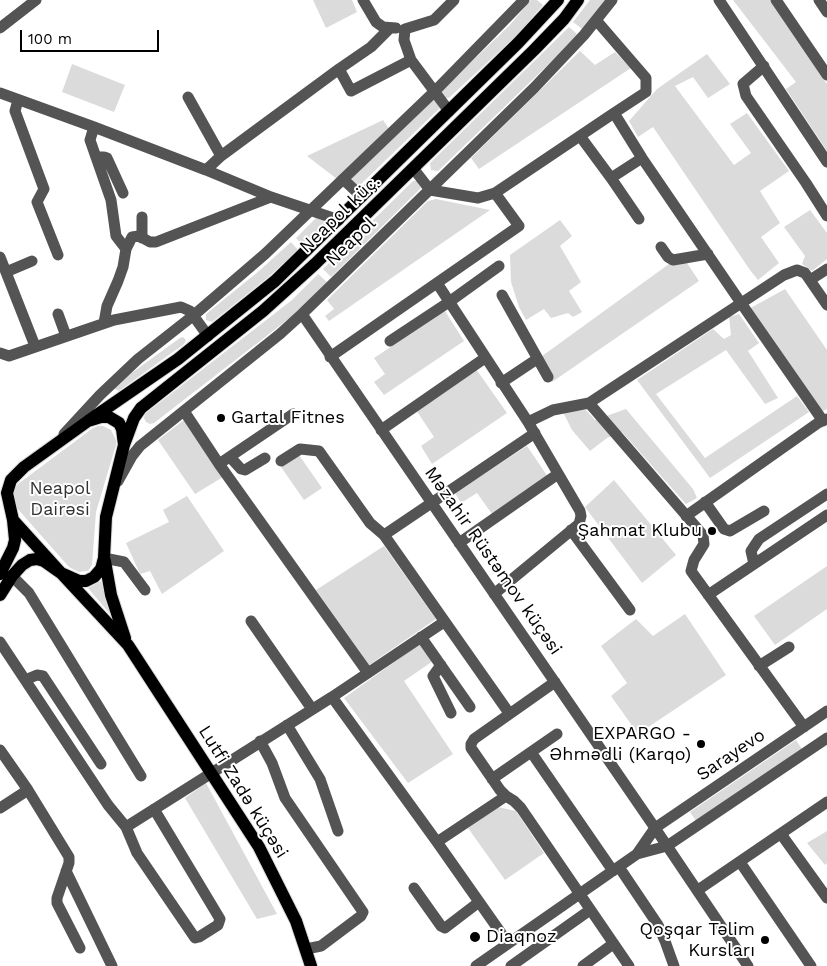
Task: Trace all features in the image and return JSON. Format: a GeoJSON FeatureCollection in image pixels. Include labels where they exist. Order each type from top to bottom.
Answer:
{"type":"FeatureCollection","features":[{"type":"Feature","properties":{"kind":"main road","name":"Neapol küç."},"geometry":{"type":"LineString","coordinates":[[24,467],[88,421],[149,381],[275,281],[518,43],[558,0]]}},
{"type":"Feature","properties":{"kind":"main road","name":"Neapol küç."},"geometry":{"type":"LineString","coordinates":[[128,645],[111,595],[104,558],[104,533],[110,498],[124,445],[134,418],[141,408],[228,340],[285,292],[534,50],[564,19],[578,0]]}},
{"type":"Feature","properties":{"kind":"main road"},"geometry":{"type":"LineString","coordinates":[[88,421],[101,417],[115,419],[122,429],[124,445]]}},
{"type":"Feature","properties":{"kind":"main road"},"geometry":{"type":"LineString","coordinates":[[0,481],[24,467]]}},
{"type":"Feature","properties":{"kind":"main road"},"geometry":{"type":"LineString","coordinates":[[0,595],[15,540],[13,520],[8,503],[8,487],[11,480],[24,467]]}},
{"type":"Feature","properties":{"kind":"main road"},"geometry":{"type":"LineString","coordinates":[[0,505],[128,645]]}},
{"type":"Feature","properties":{"kind":"main road"},"geometry":{"type":"LineString","coordinates":[[6,575],[22,564],[38,559],[71,579],[86,581],[99,573],[104,558]]}},
{"type":"Feature","properties":{"kind":"main road","name":"Lutfi Zadə küçəsi"},"geometry":{"type":"LineString","coordinates":[[128,645],[259,847],[292,913],[306,949],[310,966]]}},
{"type":"Feature","properties":{"kind":"street"},"geometry":{"type":"LineString","coordinates":[[0,28],[36,0]]}},
{"type":"Feature","properties":{"kind":"street"},"geometry":{"type":"LineString","coordinates":[[363,0],[376,22],[383,27],[405,29],[434,20],[454,0]]}},
{"type":"Feature","properties":{"kind":"street"},"geometry":{"type":"LineString","coordinates":[[53,447],[100,395],[138,360],[265,254],[435,91],[524,0]]}},
{"type":"Feature","properties":{"kind":"street","name":"Neapol"},"geometry":{"type":"LineString","coordinates":[[110,498],[124,469],[140,446],[302,314],[534,88],[563,58],[612,0]]}},
{"type":"Feature","properties":{"kind":"street"},"geometry":{"type":"LineString","coordinates":[[720,0],[827,162]]}},
{"type":"Feature","properties":{"kind":"street"},"geometry":{"type":"LineString","coordinates":[[776,0],[827,75]]}},
{"type":"Feature","properties":{"kind":"street"},"geometry":{"type":"LineString","coordinates":[[819,0],[827,12]]}},
{"type":"Feature","properties":{"kind":"street"},"geometry":{"type":"LineString","coordinates":[[413,168],[430,190],[478,198],[495,193],[646,92],[646,78],[596,20]]}},
{"type":"Feature","properties":{"kind":"street"},"geometry":{"type":"LineString","coordinates":[[206,170],[221,156],[371,47],[390,28]]}},
{"type":"Feature","properties":{"kind":"street"},"geometry":{"type":"LineString","coordinates":[[405,29],[404,40],[411,60],[449,111]]}},
{"type":"Feature","properties":{"kind":"street"},"geometry":{"type":"LineString","coordinates":[[339,70],[351,91],[411,60]]}},
{"type":"Feature","properties":{"kind":"street"},"geometry":{"type":"LineString","coordinates":[[764,66],[743,84],[743,90],[827,216]]}},
{"type":"Feature","properties":{"kind":"street","name":"Neapol"},"geometry":{"type":"LineString","coordinates":[[0,93],[206,170],[271,198],[339,220]]}},
{"type":"Feature","properties":{"kind":"street"},"geometry":{"type":"LineString","coordinates":[[188,97],[217,152],[221,156]]}},
{"type":"Feature","properties":{"kind":"street"},"geometry":{"type":"LineString","coordinates":[[18,100],[15,111],[44,189],[37,202],[58,255]]}},
{"type":"Feature","properties":{"kind":"street"},"geometry":{"type":"LineString","coordinates":[[614,113],[642,158],[741,303],[825,420],[686,516]]}},
{"type":"Feature","properties":{"kind":"street"},"geometry":{"type":"LineString","coordinates":[[94,127],[90,140],[113,206],[116,236],[126,249]]}},
{"type":"Feature","properties":{"kind":"street"},"geometry":{"type":"LineString","coordinates":[[580,136],[639,219]]}},
{"type":"Feature","properties":{"kind":"street"},"geometry":{"type":"LineString","coordinates":[[96,157],[104,156],[107,158],[123,192]]}},
{"type":"Feature","properties":{"kind":"street"},"geometry":{"type":"LineString","coordinates":[[611,178],[642,158]]}},
{"type":"Feature","properties":{"kind":"street"},"geometry":{"type":"LineString","coordinates":[[343,179],[362,196]]}},
{"type":"Feature","properties":{"kind":"street"},"geometry":{"type":"LineString","coordinates":[[330,356],[519,226],[495,193]]}},
{"type":"Feature","properties":{"kind":"street"},"geometry":{"type":"LineString","coordinates":[[104,323],[107,306],[123,267],[126,249],[132,238],[142,238],[150,242],[156,242],[271,198]]}},
{"type":"Feature","properties":{"kind":"street"},"geometry":{"type":"LineString","coordinates":[[142,217],[142,238]]}},
{"type":"Feature","properties":{"kind":"street"},"geometry":{"type":"LineString","coordinates":[[661,247],[668,257],[673,260],[708,254]]}},
{"type":"Feature","properties":{"kind":"street"},"geometry":{"type":"LineString","coordinates":[[0,257],[35,346]]}},
{"type":"Feature","properties":{"kind":"street"},"geometry":{"type":"LineString","coordinates":[[6,272],[32,261]]}},
{"type":"Feature","properties":{"kind":"street"},"geometry":{"type":"LineString","coordinates":[[390,342],[500,266]]}},
{"type":"Feature","properties":{"kind":"street"},"geometry":{"type":"LineString","coordinates":[[810,280],[827,269]]}},
{"type":"Feature","properties":{"kind":"street"},"geometry":{"type":"LineString","coordinates":[[528,422],[552,410],[589,403],[784,274],[797,270],[805,273],[827,305]]}},
{"type":"Feature","properties":{"kind":"street"},"geometry":{"type":"LineString","coordinates":[[437,283],[535,433],[580,511],[581,516],[579,524],[494,594]]}},
{"type":"Feature","properties":{"kind":"street"},"geometry":{"type":"LineString","coordinates":[[502,295],[548,377]]}},
{"type":"Feature","properties":{"kind":"street"},"geometry":{"type":"LineString","coordinates":[[0,353],[9,356],[104,323],[181,307],[186,308],[194,315],[208,336]]}},
{"type":"Feature","properties":{"kind":"street"},"geometry":{"type":"LineString","coordinates":[[58,314],[66,336]]}},
{"type":"Feature","properties":{"kind":"street","name":"Məzahir Rüstəmov küçəsi"},"geometry":{"type":"LineString","coordinates":[[302,314],[667,846]]}},
{"type":"Feature","properties":{"kind":"street"},"geometry":{"type":"LineString","coordinates":[[381,430],[485,358]]}},
{"type":"Feature","properties":{"kind":"street"},"geometry":{"type":"LineString","coordinates":[[501,383],[538,359]]}},
{"type":"Feature","properties":{"kind":"street"},"geometry":{"type":"LineString","coordinates":[[589,403],[703,535],[704,544],[694,560],[691,571],[759,666],[801,729],[809,750]]}},
{"type":"Feature","properties":{"kind":"street"},"geometry":{"type":"LineString","coordinates":[[184,411],[219,464],[368,674]]}},
{"type":"Feature","properties":{"kind":"street"},"geometry":{"type":"LineString","coordinates":[[219,464],[293,414]]}},
{"type":"Feature","properties":{"kind":"street"},"geometry":{"type":"LineString","coordinates":[[384,535],[535,433]]}},
{"type":"Feature","properties":{"kind":"street"},"geometry":{"type":"LineString","coordinates":[[281,461],[300,449],[319,451],[370,523],[384,535],[509,714]]}},
{"type":"Feature","properties":{"kind":"street"},"geometry":{"type":"LineString","coordinates":[[230,456],[245,470],[265,458]]}},
{"type":"Feature","properties":{"kind":"street"},"geometry":{"type":"LineString","coordinates":[[459,543],[558,474]]}},
{"type":"Feature","properties":{"kind":"street"},"geometry":{"type":"LineString","coordinates":[[754,564],[750,551],[759,539],[827,494]]}},
{"type":"Feature","properties":{"kind":"street"},"geometry":{"type":"LineString","coordinates":[[705,502],[724,529],[730,531],[764,511]]}},
{"type":"Feature","properties":{"kind":"street"},"geometry":{"type":"LineString","coordinates":[[708,595],[827,514]]}},
{"type":"Feature","properties":{"kind":"street"},"geometry":{"type":"LineString","coordinates":[[571,530],[630,610]]}},
{"type":"Feature","properties":{"kind":"street"},"geometry":{"type":"LineString","coordinates":[[104,558],[124,562],[145,590]]}},
{"type":"Feature","properties":{"kind":"street"},"geometry":{"type":"LineString","coordinates":[[6,575],[29,593],[141,776]]}},
{"type":"Feature","properties":{"kind":"street"},"geometry":{"type":"LineString","coordinates":[[251,621],[312,709]]}},
{"type":"Feature","properties":{"kind":"street"},"geometry":{"type":"LineString","coordinates":[[126,827],[368,674],[444,622]]}},
{"type":"Feature","properties":{"kind":"street"},"geometry":{"type":"LineString","coordinates":[[422,637],[470,706]]}},
{"type":"Feature","properties":{"kind":"street"},"geometry":{"type":"LineString","coordinates":[[0,642],[108,805],[126,827],[137,853],[195,938],[199,938],[218,925],[220,919],[154,809]]}},
{"type":"Feature","properties":{"kind":"street"},"geometry":{"type":"LineString","coordinates":[[759,666],[789,646]]}},
{"type":"Feature","properties":{"kind":"street"},"geometry":{"type":"LineString","coordinates":[[441,665],[433,676],[451,713]]}},
{"type":"Feature","properties":{"kind":"street"},"geometry":{"type":"LineString","coordinates":[[25,680],[37,675],[43,676],[102,764]]}},
{"type":"Feature","properties":{"kind":"street"},"geometry":{"type":"LineString","coordinates":[[555,682],[474,739],[471,748],[500,790],[521,808],[629,966]]}},
{"type":"Feature","properties":{"kind":"street"},"geometry":{"type":"LineString","coordinates":[[332,696],[508,943]]}},
{"type":"Feature","properties":{"kind":"street","name":"Sarayevo"},"geometry":{"type":"LineString","coordinates":[[655,828],[827,711]]}},
{"type":"Feature","properties":{"kind":"street"},"geometry":{"type":"LineString","coordinates":[[287,725],[320,779],[338,831]]}},
{"type":"Feature","properties":{"kind":"street"},"geometry":{"type":"LineString","coordinates":[[492,779],[557,734]]}},
{"type":"Feature","properties":{"kind":"street"},"geometry":{"type":"LineString","coordinates":[[637,854],[667,846],[827,738]]}},
{"type":"Feature","properties":{"kind":"street"},"geometry":{"type":"LineString","coordinates":[[260,741],[272,763],[285,798],[363,912],[361,916],[321,946],[306,949]]}},
{"type":"Feature","properties":{"kind":"street"},"geometry":{"type":"LineString","coordinates":[[0,750],[28,790],[69,857],[69,863],[57,903],[80,948]]}},
{"type":"Feature","properties":{"kind":"street"},"geometry":{"type":"LineString","coordinates":[[531,752],[658,925],[674,966]]}},
{"type":"Feature","properties":{"kind":"street"},"geometry":{"type":"LineString","coordinates":[[0,808],[28,790]]}},
{"type":"Feature","properties":{"kind":"street"},"geometry":{"type":"LineString","coordinates":[[437,842],[506,796]]}},
{"type":"Feature","properties":{"kind":"street"},"geometry":{"type":"LineString","coordinates":[[698,890],[827,802]]}},
{"type":"Feature","properties":{"kind":"street"},"geometry":{"type":"LineString","coordinates":[[484,964],[508,943],[637,854],[655,828]]}},
{"type":"Feature","properties":{"kind":"street"},"geometry":{"type":"LineString","coordinates":[[781,834],[827,898]]}},
{"type":"Feature","properties":{"kind":"street"},"geometry":{"type":"LineString","coordinates":[[667,846],[748,966]]}},
{"type":"Feature","properties":{"kind":"street"},"geometry":{"type":"LineString","coordinates":[[740,862],[810,966]]}},
{"type":"Feature","properties":{"kind":"street"},"geometry":{"type":"LineString","coordinates":[[66,871],[112,966]]}},
{"type":"Feature","properties":{"kind":"street"},"geometry":{"type":"LineString","coordinates":[[414,888],[441,926],[445,928],[479,902]]}},
{"type":"Feature","properties":{"kind":"street"},"geometry":{"type":"LineString","coordinates":[[511,966],[590,910]]}},
{"type":"Feature","properties":{"kind":"street"},"geometry":{"type":"LineString","coordinates":[[583,966],[613,944]]}},
{"type":"Feature","properties":{"kind":"green space"},"geometry":{"type":"Polygon","coordinates":[[[313,0],[352,0],[357,12],[326,28],[313,0]]]}},
{"type":"Feature","properties":{"kind":"green space"},"geometry":{"type":"Polygon","coordinates":[[[531,0],[537,0],[543,5],[518,34],[449,98],[443,98],[441,91],[509,26],[531,0]]]}},
{"type":"Feature","properties":{"kind":"green space"},"geometry":{"type":"Polygon","coordinates":[[[590,0],[605,0],[582,29],[573,22],[590,0]]]}},
{"type":"Feature","properties":{"kind":"green space"},"geometry":{"type":"Polygon","coordinates":[[[733,0],[770,0],[827,84],[827,151],[786,89],[796,82],[733,0]]]}},
{"type":"Feature","properties":{"kind":"green space"},"geometry":{"type":"Polygon","coordinates":[[[569,27],[577,34],[555,58],[438,171],[431,170],[430,163],[569,27]]]}},
{"type":"Feature","properties":{"kind":"green space"},"geometry":{"type":"Polygon","coordinates":[[[580,51],[595,65],[615,52],[631,68],[479,169],[471,158],[580,51]]]}},
{"type":"Feature","properties":{"kind":"green space"},"geometry":{"type":"Polygon","coordinates":[[[707,54],[730,84],[708,98],[693,77],[675,86],[734,165],[751,153],[730,124],[747,113],[789,171],[760,191],[780,223],[761,237],[779,263],[758,280],[653,127],[638,137],[629,121],[657,89],[707,54]]]}},
{"type":"Feature","properties":{"kind":"green space"},"geometry":{"type":"Polygon","coordinates":[[[72,64],[125,85],[114,112],[62,92],[72,64]]]}},
{"type":"Feature","properties":{"kind":"green space"},"geometry":{"type":"Polygon","coordinates":[[[433,100],[436,100],[440,108],[360,185],[355,185],[351,179],[433,100]]]}},
{"type":"Feature","properties":{"kind":"green space"},"geometry":{"type":"Polygon","coordinates":[[[383,120],[389,129],[337,179],[307,156],[383,120]]]}},
{"type":"Feature","properties":{"kind":"green space"},"geometry":{"type":"Polygon","coordinates":[[[413,181],[417,181],[421,188],[331,277],[323,269],[413,181]]]}},
{"type":"Feature","properties":{"kind":"green space"},"geometry":{"type":"Polygon","coordinates":[[[436,199],[490,210],[329,321],[325,316],[334,309],[327,300],[428,201],[436,199]]]}},
{"type":"Feature","properties":{"kind":"green space"},"geometry":{"type":"Polygon","coordinates":[[[810,210],[827,233],[827,259],[812,271],[802,264],[805,256],[784,227],[810,210]]]}},
{"type":"Feature","properties":{"kind":"green space"},"geometry":{"type":"Polygon","coordinates":[[[316,218],[325,221],[325,224],[302,245],[296,238],[316,218]]]}},
{"type":"Feature","properties":{"kind":"green space"},"geometry":{"type":"Polygon","coordinates":[[[560,220],[572,236],[560,246],[581,282],[569,291],[582,312],[573,317],[568,313],[551,318],[544,309],[526,320],[519,307],[511,282],[510,255],[560,220]]]}},
{"type":"Feature","properties":{"kind":"green space"},"geometry":{"type":"Polygon","coordinates":[[[291,242],[298,250],[266,279],[212,322],[206,320],[206,314],[291,242]]]}},
{"type":"Feature","properties":{"kind":"green space"},"geometry":{"type":"Polygon","coordinates":[[[687,263],[699,281],[552,382],[538,359],[669,264],[687,263]]]}},
{"type":"Feature","properties":{"kind":"green space"},"geometry":{"type":"Polygon","coordinates":[[[318,274],[327,282],[300,310],[154,423],[146,422],[145,414],[292,300],[318,274]]]}},
{"type":"Feature","properties":{"kind":"green space"},"geometry":{"type":"Polygon","coordinates":[[[785,289],[827,350],[827,409],[817,414],[747,310],[785,289]]]}},
{"type":"Feature","properties":{"kind":"green space"},"geometry":{"type":"Polygon","coordinates":[[[445,311],[464,341],[384,395],[374,382],[385,374],[374,358],[445,311]]]}},
{"type":"Feature","properties":{"kind":"green space"},"geometry":{"type":"Polygon","coordinates":[[[739,314],[759,343],[748,351],[778,398],[765,404],[726,350],[656,394],[705,458],[797,396],[809,412],[710,478],[637,380],[713,329],[724,339],[731,335],[729,317],[739,314]]]}},
{"type":"Feature","properties":{"kind":"green space"},"geometry":{"type":"Polygon","coordinates":[[[183,337],[186,340],[184,344],[119,391],[115,389],[115,385],[183,337]]]}},
{"type":"Feature","properties":{"kind":"green space"},"geometry":{"type":"Polygon","coordinates":[[[476,369],[507,413],[432,464],[421,446],[434,437],[416,410],[476,369]]]}},
{"type":"Feature","properties":{"kind":"green space"},"geometry":{"type":"Polygon","coordinates":[[[626,409],[693,489],[697,498],[686,504],[622,432],[607,438],[590,451],[572,430],[563,412],[586,410],[595,420],[626,409]]]}},
{"type":"Feature","properties":{"kind":"green space"},"geometry":{"type":"Polygon","coordinates":[[[184,420],[223,477],[195,494],[158,440],[184,420]]]}},
{"type":"Feature","properties":{"kind":"green space","name":"Neapol Dairəsi"},"geometry":{"type":"Polygon","coordinates":[[[98,426],[111,430],[116,440],[116,445],[96,512],[92,565],[88,571],[79,572],[69,567],[16,507],[12,493],[18,484],[98,426]]]}},
{"type":"Feature","properties":{"kind":"green space"},"geometry":{"type":"Polygon","coordinates":[[[527,446],[548,477],[492,514],[477,493],[461,503],[455,493],[527,446]]]}},
{"type":"Feature","properties":{"kind":"green space"},"geometry":{"type":"Polygon","coordinates":[[[299,455],[322,488],[304,500],[281,467],[299,455]]]}},
{"type":"Feature","properties":{"kind":"green space"},"geometry":{"type":"Polygon","coordinates":[[[614,480],[676,555],[642,583],[585,507],[614,480]]]}},
{"type":"Feature","properties":{"kind":"green space"},"geometry":{"type":"Polygon","coordinates":[[[187,496],[224,551],[162,594],[150,571],[140,574],[126,543],[169,522],[163,510],[187,496]]]}},
{"type":"Feature","properties":{"kind":"green space"},"geometry":{"type":"Polygon","coordinates":[[[384,546],[436,619],[369,665],[316,590],[384,546]]]}},
{"type":"Feature","properties":{"kind":"green space"},"geometry":{"type":"Polygon","coordinates":[[[827,566],[827,609],[775,645],[754,616],[827,566]]]}},
{"type":"Feature","properties":{"kind":"green space"},"geometry":{"type":"Polygon","coordinates":[[[101,581],[115,620],[88,588],[101,581]]]}},
{"type":"Feature","properties":{"kind":"green space"},"geometry":{"type":"Polygon","coordinates":[[[685,614],[726,675],[638,734],[611,696],[627,683],[601,646],[636,619],[653,636],[685,614]]]}},
{"type":"Feature","properties":{"kind":"green space"},"geometry":{"type":"Polygon","coordinates":[[[421,643],[433,661],[404,681],[453,754],[408,783],[344,698],[421,643]]]}},
{"type":"Feature","properties":{"kind":"green space"},"geometry":{"type":"Polygon","coordinates":[[[796,740],[802,749],[696,821],[690,812],[796,740]]]}},
{"type":"Feature","properties":{"kind":"green space"},"geometry":{"type":"Polygon","coordinates":[[[206,783],[277,914],[257,919],[185,798],[206,783]]]}},
{"type":"Feature","properties":{"kind":"green space"},"geometry":{"type":"Polygon","coordinates":[[[498,807],[516,811],[544,853],[505,880],[468,828],[498,807]]]}},
{"type":"Feature","properties":{"kind":"green space"},"geometry":{"type":"Polygon","coordinates":[[[827,831],[827,863],[825,865],[807,843],[827,831]]]}},
{"type":"Feature","properties":{"kind":"place","name":"Gartal Fitnes"},"geometry":{"type":"Point","coordinates":[221,418]}},
{"type":"Feature","properties":{"kind":"place","name":"Şahmat Klubu"},"geometry":{"type":"Point","coordinates":[712,531]}},
{"type":"Feature","properties":{"kind":"place","name":"EXPARGO - Əhmədli (Karqo)"},"geometry":{"type":"Point","coordinates":[701,744]}},
{"type":"Feature","properties":{"kind":"place","name":"Diaqnoz"},"geometry":{"type":"Point","coordinates":[475,937]}},
{"type":"Feature","properties":{"kind":"place","name":"Qoşqar Təlim Kursları"},"geometry":{"type":"Point","coordinates":[765,940]}}]}
